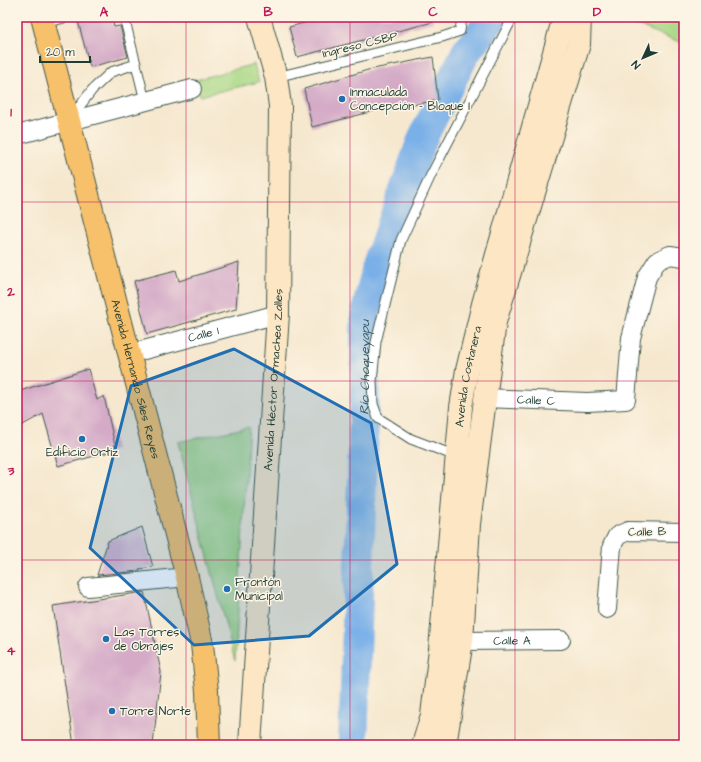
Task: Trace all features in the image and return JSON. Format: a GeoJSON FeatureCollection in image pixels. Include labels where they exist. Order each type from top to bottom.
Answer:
{"type":"FeatureCollection","features":[{"type":"Feature","properties":{"kind":"main road","name":"Avenida Héctor Ormachea Zalles"},"geometry":{"type":"LineString","coordinates":[[250,745],[278,314],[280,106],[276,77],[259,17]]}},
{"type":"Feature","properties":{"kind":"main road","name":"Avenida Costanera"},"geometry":{"type":"LineString","coordinates":[[423,745],[432,715],[440,649],[456,456],[467,370],[483,304],[564,17]]}},
{"type":"Feature","properties":{"kind":"main road","name":"Avenida Costanera"},"geometry":{"type":"LineString","coordinates":[[445,745],[462,641],[469,524],[495,322],[579,44],[580,17]]}},
{"type":"Feature","properties":{"kind":"main road","name":"Avenida Hernando Siles Reyes"},"geometry":{"type":"LineString","coordinates":[[43,20],[68,122],[187,577],[202,644],[207,691],[209,745]]}},
{"type":"Feature","properties":{"kind":"street"},"geometry":{"type":"LineString","coordinates":[[17,135],[192,89]]}},
{"type":"Feature","properties":{"kind":"street","name":"Calle C"},"geometry":{"type":"LineString","coordinates":[[485,398],[587,402],[626,400],[631,338],[647,278],[657,261],[670,255],[684,257]]}},
{"type":"Feature","properties":{"kind":"street","name":"Calle 1"},"geometry":{"type":"LineString","coordinates":[[129,354],[278,314]]}},
{"type":"Feature","properties":{"kind":"street","name":"Calle B"},"geometry":{"type":"LineString","coordinates":[[607,609],[613,541],[620,534],[628,531],[684,532]]}},
{"type":"Feature","properties":{"kind":"street"},"geometry":{"type":"LineString","coordinates":[[88,587],[187,577]]}},
{"type":"Feature","properties":{"kind":"street","name":"Calle A"},"geometry":{"type":"LineString","coordinates":[[462,641],[561,640]]}},
{"type":"Feature","properties":{"kind":"lane"},"geometry":{"type":"LineString","coordinates":[[43,20],[68,17]]}},
{"type":"Feature","properties":{"kind":"lane"},"geometry":{"type":"LineString","coordinates":[[124,17],[145,101]]}},
{"type":"Feature","properties":{"kind":"lane","name":"Ingreso CSBP"},"geometry":{"type":"LineString","coordinates":[[276,77],[442,37],[460,31],[462,17]]}},
{"type":"Feature","properties":{"kind":"lane"},"geometry":{"type":"LineString","coordinates":[[456,456],[411,438],[378,418],[373,404],[372,381],[376,342],[401,240],[431,175],[513,17]]}},
{"type":"Feature","properties":{"kind":"lane"},"geometry":{"type":"LineString","coordinates":[[68,122],[92,90],[110,72],[136,64]]}},
{"type":"Feature","properties":{"kind":"highlighted area"},"geometry":{"type":"Polygon","coordinates":[[[234,349],[371,423],[397,564],[309,636],[194,645],[90,548],[131,386],[234,349]]]}},
{"type":"Feature","properties":{"kind":"green space"},"geometry":{"type":"Polygon","coordinates":[[[617,17],[682,17],[680,42],[617,17]]]}},
{"type":"Feature","properties":{"kind":"green space"},"geometry":{"type":"Polygon","coordinates":[[[254,64],[259,82],[200,96],[195,80],[254,64]]]}},
{"type":"Feature","properties":{"kind":"green space","name":"Frontón Municipal"},"geometry":{"type":"Polygon","coordinates":[[[249,427],[235,661],[178,442],[249,427]]]}},
{"type":"Feature","properties":{"kind":"building"},"geometry":{"type":"Polygon","coordinates":[[[77,17],[112,17],[114,27],[120,26],[128,57],[90,67],[77,17]]]}},
{"type":"Feature","properties":{"kind":"building"},"geometry":{"type":"Polygon","coordinates":[[[326,17],[432,17],[433,22],[297,57],[289,27],[326,17]]]}},
{"type":"Feature","properties":{"kind":"building"},"geometry":{"type":"Polygon","coordinates":[[[433,57],[438,100],[382,111],[382,109],[312,127],[304,89],[368,70],[433,57]]]}},
{"type":"Feature","properties":{"kind":"building"},"geometry":{"type":"Polygon","coordinates":[[[239,262],[236,309],[147,334],[134,281],[176,270],[179,281],[239,262]]]}},
{"type":"Feature","properties":{"kind":"building"},"geometry":{"type":"Polygon","coordinates":[[[88,369],[97,400],[104,396],[116,450],[58,466],[43,414],[17,428],[17,392],[88,369]]]}},
{"type":"Feature","properties":{"kind":"building"},"geometry":{"type":"Polygon","coordinates":[[[142,527],[153,567],[139,569],[140,571],[97,575],[108,541],[142,527]]]}},
{"type":"Feature","properties":{"kind":"building","name":"Las Torres de Obrajes"},"geometry":{"type":"Polygon","coordinates":[[[144,592],[161,672],[153,745],[74,745],[53,606],[144,592]]]}},
{"type":"Feature","properties":{"kind":"waterway","name":"Río Choqueyapu"},"geometry":{"type":"LineString","coordinates":[[353,745],[365,391],[365,316],[378,263],[423,137],[466,52],[493,17]]}},
{"type":"Feature","properties":{"kind":"place","name":"Inmaculada Concepción - Bloque I"},"geometry":{"type":"Point","coordinates":[342,99]}},
{"type":"Feature","properties":{"kind":"place","name":"Edificio Ortiz"},"geometry":{"type":"Point","coordinates":[82,439]}},
{"type":"Feature","properties":{"kind":"place","name":"Frontón Municipal"},"geometry":{"type":"Point","coordinates":[227,589]}},
{"type":"Feature","properties":{"kind":"place","name":"Las Torres de Obrajes"},"geometry":{"type":"Point","coordinates":[106,639]}},
{"type":"Feature","properties":{"kind":"place","name":"Torre Norte"},"geometry":{"type":"Point","coordinates":[112,711]}}]}
